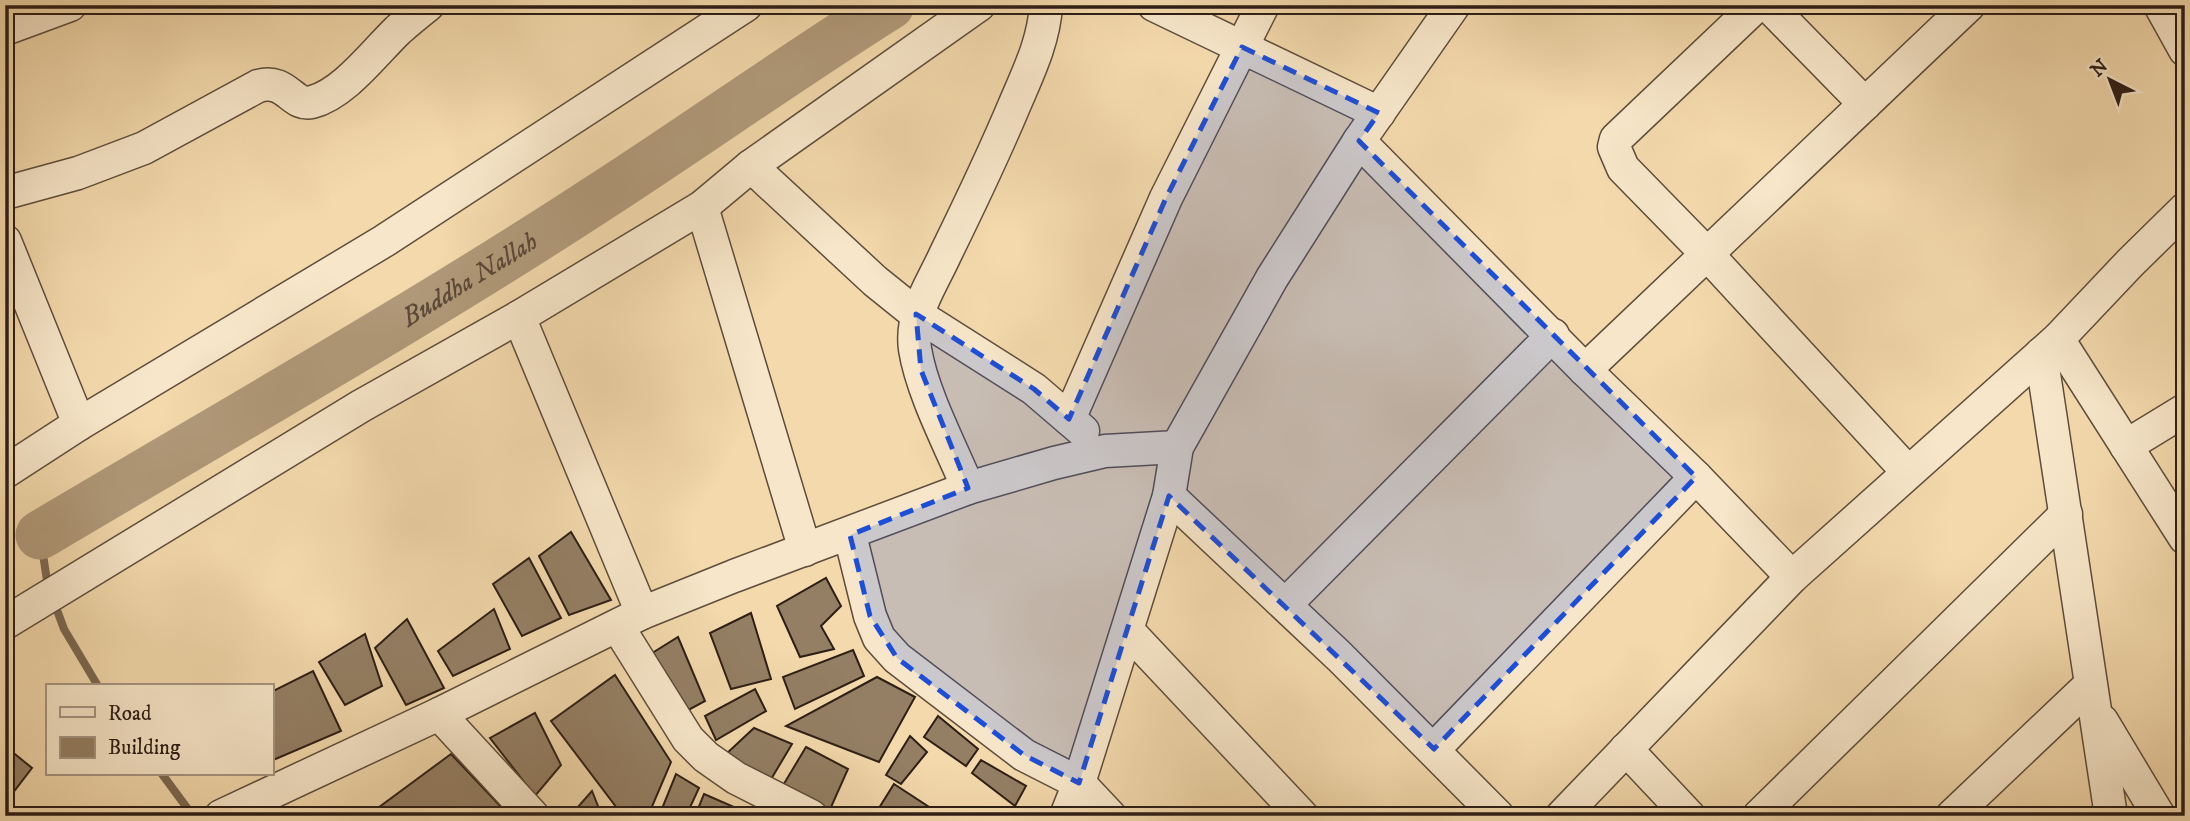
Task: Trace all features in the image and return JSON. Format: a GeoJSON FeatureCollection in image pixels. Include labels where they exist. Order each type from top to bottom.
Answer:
{"type":"FeatureCollection","features":[{"type":"Feature","properties":{"kind":"street"},"geometry":{"type":"LineString","coordinates":[[5,30],[70,5]]}},
{"type":"Feature","properties":{"kind":"street"},"geometry":{"type":"LineString","coordinates":[[5,193],[78,173],[144,148],[258,86],[270,83],[281,86],[300,101],[310,103],[351,78],[399,29],[428,5]]}},
{"type":"Feature","properties":{"kind":"street"},"geometry":{"type":"LineString","coordinates":[[5,472],[79,424],[384,241],[746,5]]}},
{"type":"Feature","properties":{"kind":"street"},"geometry":{"type":"LineString","coordinates":[[7,622],[361,406],[519,317],[702,206],[751,166],[978,5]]}},
{"type":"Feature","properties":{"kind":"street"},"geometry":{"type":"LineString","coordinates":[[968,488],[921,370],[915,349],[916,314],[996,148],[1031,66],[1043,33],[1045,5]]}},
{"type":"Feature","properties":{"kind":"street"},"geometry":{"type":"LineString","coordinates":[[1154,5],[1379,113]]}},
{"type":"Feature","properties":{"kind":"street"},"geometry":{"type":"LineString","coordinates":[[1069,419],[1166,198],[1263,5]]}},
{"type":"Feature","properties":{"kind":"street"},"geometry":{"type":"LineString","coordinates":[[1066,816],[1128,631],[1169,496],[1177,447],[1272,278],[1359,141],[1454,5]]}},
{"type":"Feature","properties":{"kind":"street"},"geometry":{"type":"LineString","coordinates":[[1757,5],[1616,139],[1614,147],[1623,168],[1707,254],[1908,472]]}},
{"type":"Feature","properties":{"kind":"street"},"geometry":{"type":"LineString","coordinates":[[1768,5],[1865,104]]}},
{"type":"Feature","properties":{"kind":"street"},"geometry":{"type":"LineString","coordinates":[[1585,370],[1969,5]]}},
{"type":"Feature","properties":{"kind":"street"},"geometry":{"type":"LineString","coordinates":[[2160,5],[2185,50]]}},
{"type":"Feature","properties":{"kind":"street"},"geometry":{"type":"LineString","coordinates":[[1359,141],[1585,370],[1696,477],[1792,577]]}},
{"type":"Feature","properties":{"kind":"street"},"geometry":{"type":"LineString","coordinates":[[751,166],[875,281],[916,314],[1034,389],[1105,451]]}},
{"type":"Feature","properties":{"kind":"street"},"geometry":{"type":"LineString","coordinates":[[702,206],[805,551]]}},
{"type":"Feature","properties":{"kind":"street"},"geometry":{"type":"LineString","coordinates":[[1562,816],[1792,577],[2180,225]]}},
{"type":"Feature","properties":{"kind":"street"},"geometry":{"type":"LineString","coordinates":[[5,241],[79,424]]}},
{"type":"Feature","properties":{"kind":"street"},"geometry":{"type":"LineString","coordinates":[[519,317],[630,620],[688,739],[706,757],[736,778],[811,816]]}},
{"type":"Feature","properties":{"kind":"street"},"geometry":{"type":"LineString","coordinates":[[1286,604],[1553,335]]}},
{"type":"Feature","properties":{"kind":"street"},"geometry":{"type":"LineString","coordinates":[[2049,346],[2126,446],[2185,538]]}},
{"type":"Feature","properties":{"kind":"street"},"geometry":{"type":"LineString","coordinates":[[2049,346],[2066,514],[2111,816]]}},
{"type":"Feature","properties":{"kind":"street"},"geometry":{"type":"LineString","coordinates":[[2126,446],[2185,410]]}},
{"type":"Feature","properties":{"kind":"street"},"geometry":{"type":"LineString","coordinates":[[221,816],[274,806],[439,714],[630,620],[968,488],[1105,451],[1177,447]]}},
{"type":"Feature","properties":{"kind":"street"},"geometry":{"type":"LineString","coordinates":[[1433,749],[1696,477]]}},
{"type":"Feature","properties":{"kind":"street"},"geometry":{"type":"LineString","coordinates":[[1169,496],[1286,604],[1498,816]]}},
{"type":"Feature","properties":{"kind":"street"},"geometry":{"type":"LineString","coordinates":[[1759,816],[2066,514]]}},
{"type":"Feature","properties":{"kind":"street"},"geometry":{"type":"LineString","coordinates":[[850,535],[870,616],[879,638],[897,658],[1024,755],[1079,783],[1110,816]]}},
{"type":"Feature","properties":{"kind":"street"},"geometry":{"type":"LineString","coordinates":[[1128,631],[1302,816]]}},
{"type":"Feature","properties":{"kind":"street"},"geometry":{"type":"LineString","coordinates":[[1952,816],[2092,695]]}},
{"type":"Feature","properties":{"kind":"street"},"geometry":{"type":"LineString","coordinates":[[2092,695],[2159,816]]}},
{"type":"Feature","properties":{"kind":"street"},"geometry":{"type":"LineString","coordinates":[[439,714],[533,816]]}},
{"type":"Feature","properties":{"kind":"street"},"geometry":{"type":"LineString","coordinates":[[1626,749],[1689,816]]}},
{"type":"Feature","properties":{"kind":"highlighted area"},"geometry":{"type":"Polygon","coordinates":[[[1242,47],[1379,113],[1359,141],[1696,477],[1434,749],[1169,496],[1079,783],[1024,755],[897,658],[870,616],[850,535],[968,488],[921,370],[916,314],[1034,389],[1069,419],[1166,198],[1242,47]]]}},
{"type":"Feature","properties":{"kind":"building"},"geometry":{"type":"Polygon","coordinates":[[[571,532],[611,600],[569,615],[539,556],[571,532]]]}},
{"type":"Feature","properties":{"kind":"building"},"geometry":{"type":"Polygon","coordinates":[[[529,558],[561,618],[522,636],[493,584],[529,558]]]}},
{"type":"Feature","properties":{"kind":"building"},"geometry":{"type":"Polygon","coordinates":[[[826,578],[841,606],[821,626],[834,649],[800,657],[777,606],[826,578]]]}},
{"type":"Feature","properties":{"kind":"building"},"geometry":{"type":"Polygon","coordinates":[[[494,609],[510,649],[453,676],[438,651],[494,609]]]}},
{"type":"Feature","properties":{"kind":"building"},"geometry":{"type":"Polygon","coordinates":[[[751,613],[771,679],[731,689],[710,633],[751,613]]]}},
{"type":"Feature","properties":{"kind":"building"},"geometry":{"type":"Polygon","coordinates":[[[407,619],[444,688],[406,705],[375,648],[407,619]]]}},
{"type":"Feature","properties":{"kind":"building"},"geometry":{"type":"Polygon","coordinates":[[[365,634],[382,686],[345,705],[319,662],[365,634]]]}},
{"type":"Feature","properties":{"kind":"building"},"geometry":{"type":"Polygon","coordinates":[[[678,637],[705,701],[683,713],[649,655],[678,637]]]}},
{"type":"Feature","properties":{"kind":"building"},"geometry":{"type":"Polygon","coordinates":[[[853,650],[864,676],[795,709],[783,677],[853,650]]]}},
{"type":"Feature","properties":{"kind":"building"},"geometry":{"type":"Polygon","coordinates":[[[313,671],[341,731],[273,760],[273,691],[313,671]]]}},
{"type":"Feature","properties":{"kind":"building"},"geometry":{"type":"Polygon","coordinates":[[[615,675],[671,762],[648,816],[623,816],[551,721],[615,675]]]}},
{"type":"Feature","properties":{"kind":"building"},"geometry":{"type":"Polygon","coordinates":[[[877,677],[915,697],[879,762],[786,726],[877,677]]]}},
{"type":"Feature","properties":{"kind":"building"},"geometry":{"type":"Polygon","coordinates":[[[755,689],[766,711],[716,740],[705,716],[755,689]]]}},
{"type":"Feature","properties":{"kind":"building"},"geometry":{"type":"Polygon","coordinates":[[[535,713],[561,765],[535,796],[490,738],[535,713]]]}},
{"type":"Feature","properties":{"kind":"building"},"geometry":{"type":"Polygon","coordinates":[[[938,716],[978,749],[966,766],[924,737],[938,716]]]}},
{"type":"Feature","properties":{"kind":"building"},"geometry":{"type":"Polygon","coordinates":[[[754,728],[792,744],[770,781],[725,755],[754,728]]]}},
{"type":"Feature","properties":{"kind":"building"},"geometry":{"type":"Polygon","coordinates":[[[910,736],[927,752],[901,784],[886,775],[910,736]]]}},
{"type":"Feature","properties":{"kind":"building"},"geometry":{"type":"Polygon","coordinates":[[[5,746],[32,768],[12,794],[5,788],[5,746]]]}},
{"type":"Feature","properties":{"kind":"building"},"geometry":{"type":"Polygon","coordinates":[[[806,747],[848,769],[828,814],[779,792],[806,747]]]}},
{"type":"Feature","properties":{"kind":"building"},"geometry":{"type":"Polygon","coordinates":[[[451,754],[505,811],[501,816],[367,816],[451,754]]]}},
{"type":"Feature","properties":{"kind":"building"},"geometry":{"type":"Polygon","coordinates":[[[981,760],[1026,786],[1015,806],[972,773],[981,760]]]}},
{"type":"Feature","properties":{"kind":"building"},"geometry":{"type":"Polygon","coordinates":[[[676,774],[699,788],[686,816],[659,816],[676,774]]]}},
{"type":"Feature","properties":{"kind":"building"},"geometry":{"type":"Polygon","coordinates":[[[894,784],[929,807],[920,816],[874,816],[894,784]]]}},
{"type":"Feature","properties":{"kind":"building"},"geometry":{"type":"Polygon","coordinates":[[[592,791],[602,816],[570,816],[592,791]]]}},
{"type":"Feature","properties":{"kind":"building"},"geometry":{"type":"Polygon","coordinates":[[[704,794],[734,807],[731,816],[695,816],[704,794]]]}},
{"type":"Feature","properties":{"kind":"waterway","name":"Buddha Nallah"},"geometry":{"type":"LineString","coordinates":[[40,535],[388,330],[526,245],[890,5]]}},
{"type":"Feature","properties":{"kind":"waterway"},"geometry":{"type":"LineString","coordinates":[[40,535],[48,587]]}},
{"type":"Feature","properties":{"kind":"waterway"},"geometry":{"type":"LineString","coordinates":[[54,602],[64,629],[97,684]]}},
{"type":"Feature","properties":{"kind":"waterway"},"geometry":{"type":"LineString","coordinates":[[163,776],[193,816]]}}]}
